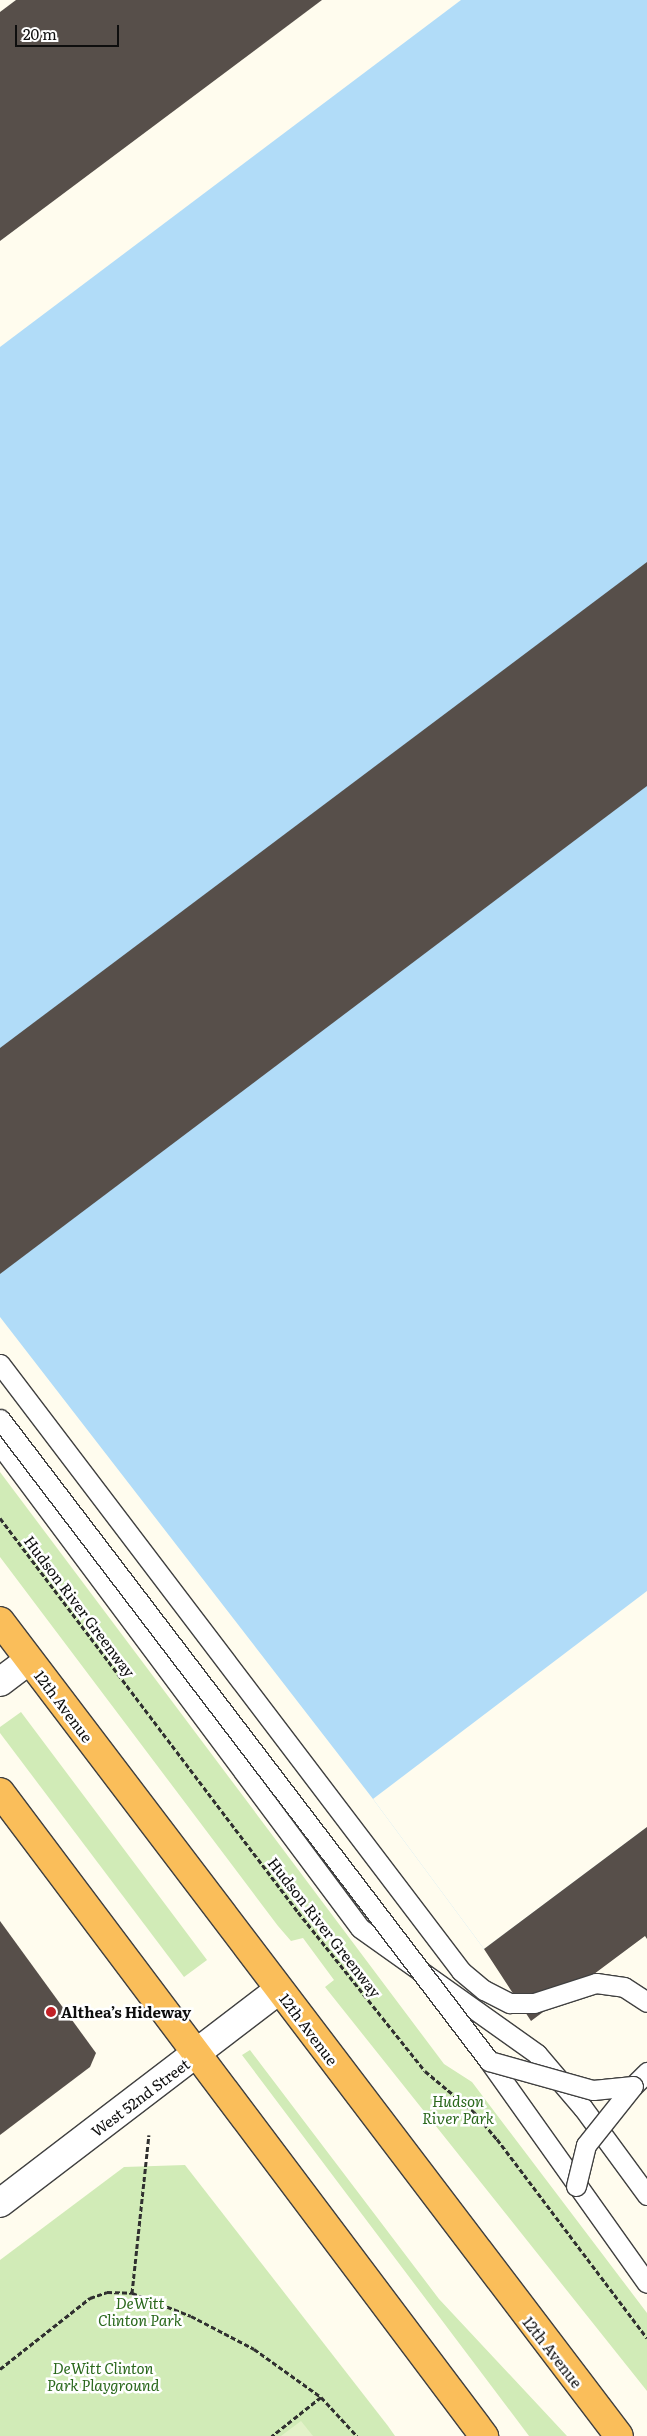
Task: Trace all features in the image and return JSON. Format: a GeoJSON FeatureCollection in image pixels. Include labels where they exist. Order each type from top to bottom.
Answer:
{"type":"FeatureCollection","features":[{"type":"Feature","properties":{"kind":"highway","name":"12th Avenue"},"geometry":{"type":"LineString","coordinates":[[0,1621],[619,2436]]}},
{"type":"Feature","properties":{"kind":"highway"},"geometry":{"type":"LineString","coordinates":[[0,1792],[484,2436]]}},
{"type":"Feature","properties":{"kind":"street"},"geometry":{"type":"LineString","coordinates":[[0,1682],[29,1660]]}},
{"type":"Feature","properties":{"kind":"street","name":"West 52nd Street"},"geometry":{"type":"LineString","coordinates":[[0,2203],[279,1990]]}},
{"type":"Feature","properties":{"kind":"lane"},"geometry":{"type":"LineString","coordinates":[[0,1364],[461,1971],[484,1990],[510,2002],[534,2003],[596,1983],[624,1987],[647,2002]]}},
{"type":"Feature","properties":{"kind":"lane"},"geometry":{"type":"LineString","coordinates":[[0,1419],[489,2061],[576,2186],[647,2283]]}},
{"type":"Feature","properties":{"kind":"lane"},"geometry":{"type":"LineString","coordinates":[[0,1445],[360,1928],[537,2054],[583,2108],[647,2195]]}},
{"type":"Feature","properties":{"kind":"lane"},"geometry":{"type":"LineString","coordinates":[[489,2061],[593,2090],[633,2086]]}},
{"type":"Feature","properties":{"kind":"lane"},"geometry":{"type":"LineString","coordinates":[[576,2186],[586,2145],[633,2086],[647,2072]]}},
{"type":"Feature","properties":{"kind":"path","name":"Hudson River Greenway"},"geometry":{"type":"LineString","coordinates":[[0,1518],[303,1917],[425,2071],[474,2112],[497,2139],[647,2338]]}},
{"type":"Feature","properties":{"kind":"path"},"geometry":{"type":"LineString","coordinates":[[132,2293],[150,2135]]}},
{"type":"Feature","properties":{"kind":"path"},"geometry":{"type":"LineString","coordinates":[[0,2369],[90,2298],[107,2292],[132,2293],[191,2316],[254,2349],[321,2397],[357,2436]]}},
{"type":"Feature","properties":{"kind":"path"},"geometry":{"type":"LineString","coordinates":[[272,2436],[321,2397]]}},
{"type":"Feature","properties":{"kind":"green space","name":"Hudson River Park"},"geometry":{"type":"Polygon","coordinates":[[[0,1472],[444,2064],[472,2082],[647,2313],[647,2391],[325,1987],[334,1980],[303,1938],[291,1941],[278,1926],[0,1557],[0,1472]]]}},
{"type":"Feature","properties":{"kind":"green space"},"geometry":{"type":"Polygon","coordinates":[[[21,1712],[207,1960],[184,1977],[0,1733],[0,1727],[21,1712]]]}},
{"type":"Feature","properties":{"kind":"green space"},"geometry":{"type":"Polygon","coordinates":[[[250,2050],[439,2299],[567,2436],[529,2436],[242,2055],[250,2050]]]}},
{"type":"Feature","properties":{"kind":"green space","name":"DeWitt Clinton Park"},"geometry":{"type":"Polygon","coordinates":[[[185,2165],[395,2436],[0,2436],[0,2260],[124,2167],[185,2165]]]}},
{"type":"Feature","properties":{"kind":"green space"},"geometry":{"type":"Polygon","coordinates":[[[301,2421],[313,2436],[281,2436],[301,2421]]]}},
{"type":"Feature","properties":{"kind":"water"},"geometry":{"type":"Polygon","coordinates":[[[0,0],[647,0],[647,1827],[484,1949],[373,1799],[0,1317],[0,0]]]}},
{"type":"Feature","properties":{"kind":"pier"},"geometry":{"type":"Polygon","coordinates":[[[0,0],[461,0],[0,347],[0,0]]]}},
{"type":"Feature","properties":{"kind":"pier"},"geometry":{"type":"Polygon","coordinates":[[[647,1591],[647,1827],[484,1949],[373,1799],[647,1591]]]}},
{"type":"Feature","properties":{"kind":"building"},"geometry":{"type":"Polygon","coordinates":[[[16,0],[322,0],[0,241],[0,12],[16,0]]]}},
{"type":"Feature","properties":{"kind":"building"},"geometry":{"type":"Polygon","coordinates":[[[647,562],[647,786],[0,1274],[0,1048],[647,562]]]}},
{"type":"Feature","properties":{"kind":"building"},"geometry":{"type":"Polygon","coordinates":[[[647,1827],[647,1939],[645,1936],[531,2021],[484,1949],[647,1827]]]}},
{"type":"Feature","properties":{"kind":"building"},"geometry":{"type":"Polygon","coordinates":[[[0,1921],[96,2053],[90,2067],[0,2135],[0,1921]]]}},
{"type":"Feature","properties":{"kind":"place","name":"Althea’s Hideway"},"geometry":{"type":"Point","coordinates":[51,2012]}},
{"type":"Feature","properties":{"kind":"park label","name":"DeWitt Clinton Park Playground"},"geometry":{"type":"Point","coordinates":[103,2376]}}]}
